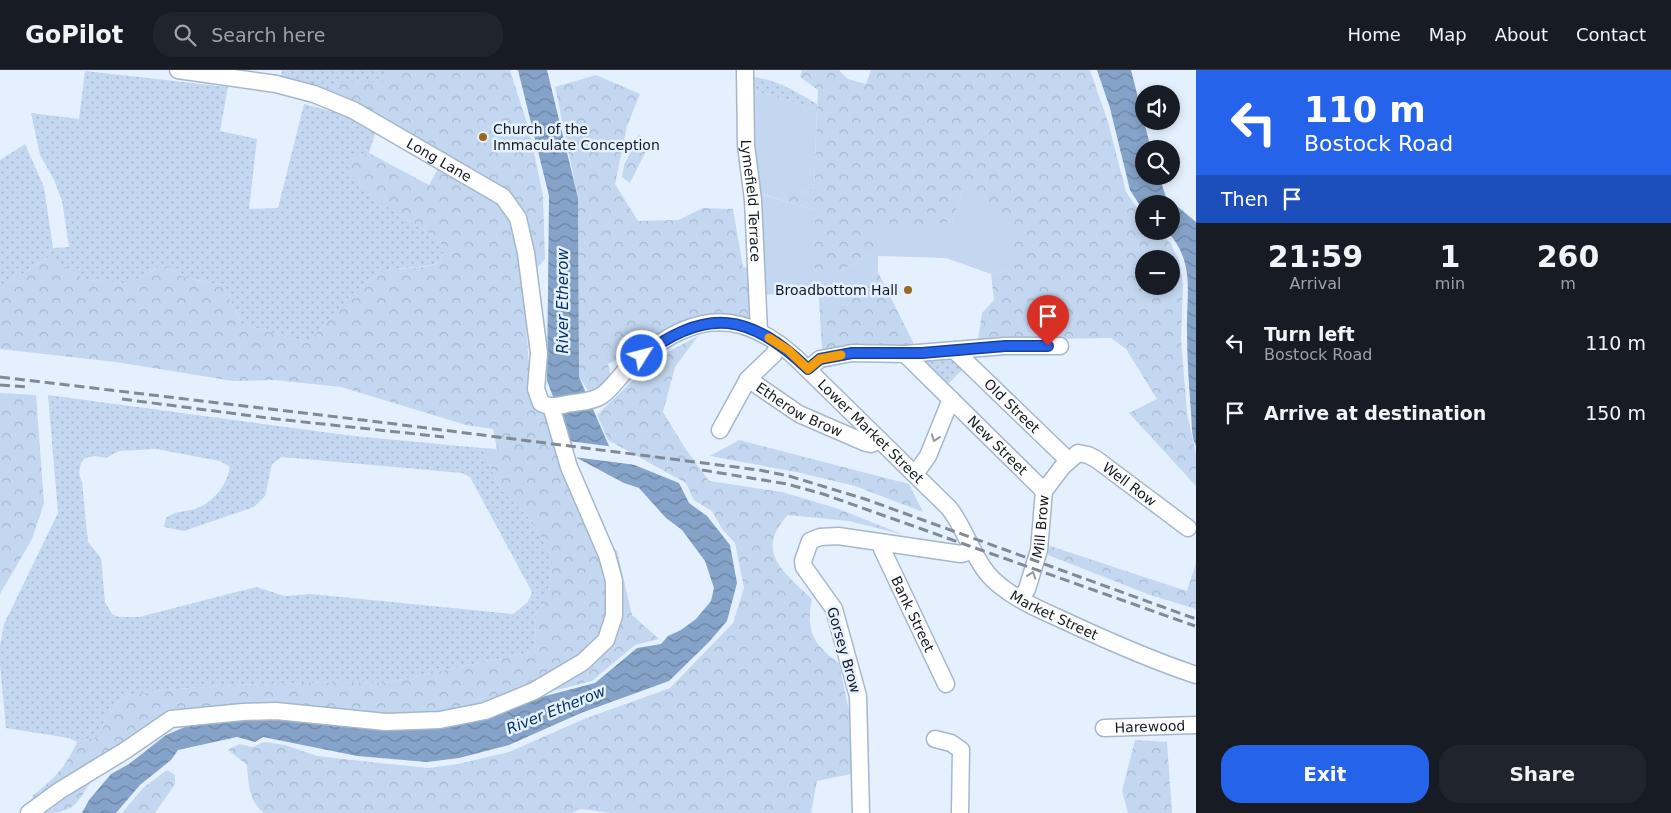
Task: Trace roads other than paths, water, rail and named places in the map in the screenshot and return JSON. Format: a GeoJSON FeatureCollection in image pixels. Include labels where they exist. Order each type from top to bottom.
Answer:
{"type":"FeatureCollection","features":[{"type":"Feature","properties":{"kind":"street","name":"Long Lane"},"geometry":{"type":"LineString","coordinates":[[178,70],[276,84],[314,94],[353,110],[503,197],[518,218],[526,253],[539,353],[538,397],[541,403],[554,406]]}},
{"type":"Feature","properties":{"kind":"street","name":"Lymefield Terrace"},"geometry":{"type":"LineString","coordinates":[[745,70],[746,145],[753,200],[758,332]]}},
{"type":"Feature","properties":{"kind":"street","name":"Lower Market Street"},"geometry":{"type":"LineString","coordinates":[[554,406],[596,398],[650,349],[688,327],[716,322],[736,324],[758,332],[780,344],[808,369],[916,474],[955,516],[972,552]]}},
{"type":"Feature","properties":{"kind":"street"},"geometry":{"type":"LineString","coordinates":[[720,430],[748,379],[774,354],[780,344]]}},
{"type":"Feature","properties":{"kind":"street"},"geometry":{"type":"LineString","coordinates":[[808,369],[820,359],[852,353],[905,354],[954,352],[1005,346],[1060,346]]}},
{"type":"Feature","properties":{"kind":"street","name":"Old Street"},"geometry":{"type":"LineString","coordinates":[[954,352],[1068,460]]}},
{"type":"Feature","properties":{"kind":"street","name":"New Street"},"geometry":{"type":"LineString","coordinates":[[905,354],[1044,491]]}},
{"type":"Feature","properties":{"kind":"street","name":"Etherow Brow"},"geometry":{"type":"LineString","coordinates":[[748,379],[800,414],[866,443],[871,444],[880,440]]}},
{"type":"Feature","properties":{"kind":"street"},"geometry":{"type":"LineString","coordinates":[[916,474],[928,456],[951,399]]}},
{"type":"Feature","properties":{"kind":"street"},"geometry":{"type":"LineString","coordinates":[[29,813],[59,791],[126,750],[171,719],[243,712],[276,712],[386,722],[440,720],[485,711],[534,691],[583,662],[606,640],[614,616],[614,581],[607,555],[569,467],[554,406]]}},
{"type":"Feature","properties":{"kind":"street","name":"Well Row"},"geometry":{"type":"LineString","coordinates":[[1068,460],[1082,453],[1096,459],[1188,528]]}},
{"type":"Feature","properties":{"kind":"street","name":"Mill Brow"},"geometry":{"type":"LineString","coordinates":[[1021,599],[1027,589],[1039,550],[1044,491],[1068,460]]}},
{"type":"Feature","properties":{"kind":"street","name":"Gorsey Brow"},"geometry":{"type":"LineString","coordinates":[[861,813],[858,696],[834,609],[804,567],[803,561],[810,542],[820,537],[838,536],[961,554],[972,552]]}},
{"type":"Feature","properties":{"kind":"street","name":"Bank Street"},"geometry":{"type":"LineString","coordinates":[[883,543],[882,549],[946,684]]}},
{"type":"Feature","properties":{"kind":"street","name":"Market Street"},"geometry":{"type":"LineString","coordinates":[[972,552],[988,574],[1000,585],[1021,599],[1149,659],[1196,675]]}},
{"type":"Feature","properties":{"kind":"street","name":"Harewood"},"geometry":{"type":"LineString","coordinates":[[1104,728],[1196,724]]}},
{"type":"Feature","properties":{"kind":"street"},"geometry":{"type":"LineString","coordinates":[[935,739],[951,743],[960,750],[960,813]]}},
{"type":"Feature","properties":{"kind":"water","name":"River Etherow"},"geometry":{"type":"Polygon","coordinates":[[[518,70],[547,70],[578,198],[579,377],[609,446],[632,464],[679,483],[689,503],[707,516],[730,545],[737,583],[727,621],[709,642],[669,681],[581,713],[509,745],[459,758],[427,762],[357,756],[263,737],[255,742],[237,737],[178,750],[171,760],[140,785],[116,813],[82,813],[89,800],[111,774],[129,764],[166,735],[211,716],[273,716],[355,724],[530,700],[595,683],[637,648],[661,644],[668,636],[681,630],[696,619],[711,601],[714,588],[705,561],[682,530],[666,518],[639,488],[624,483],[577,458],[547,381],[549,196],[518,70]]]}},
{"type":"Feature","properties":{"kind":"water"},"geometry":{"type":"Polygon","coordinates":[[[1097,70],[1131,70],[1135,86],[1135,130],[1146,130],[1149,140],[1135,140],[1135,185],[1162,185],[1165,195],[1135,195],[1135,198],[1130,190],[1110,108],[1097,70]]]}},
{"type":"Feature","properties":{"kind":"water"},"geometry":{"type":"Polygon","coordinates":[[[1180,209],[1196,222],[1196,446],[1192,430],[1188,372],[1188,279],[1182,255],[1174,240],[1180,240],[1180,209]]]}},
{"type":"Feature","properties":{"kind":"railway"},"geometry":{"type":"LineString","coordinates":[[0,377],[371,421],[759,470],[789,476],[865,499],[1196,619]]}},
{"type":"Feature","properties":{"kind":"railway"},"geometry":{"type":"LineString","coordinates":[[0,385],[30,387]]}},
{"type":"Feature","properties":{"kind":"railway"},"geometry":{"type":"LineString","coordinates":[[122,399],[276,419],[444,437]]}},
{"type":"Feature","properties":{"kind":"railway"},"geometry":{"type":"LineString","coordinates":[[702,470],[787,484],[823,494],[1195,626]]}},
{"type":"Feature","properties":{"kind":"place","name":"Church of the Immaculate Conception"},"geometry":{"type":"Point","coordinates":[483,137]}},
{"type":"Feature","properties":{"kind":"place","name":"Broadbottom Hall"},"geometry":{"type":"Point","coordinates":[908,290]}}]}
